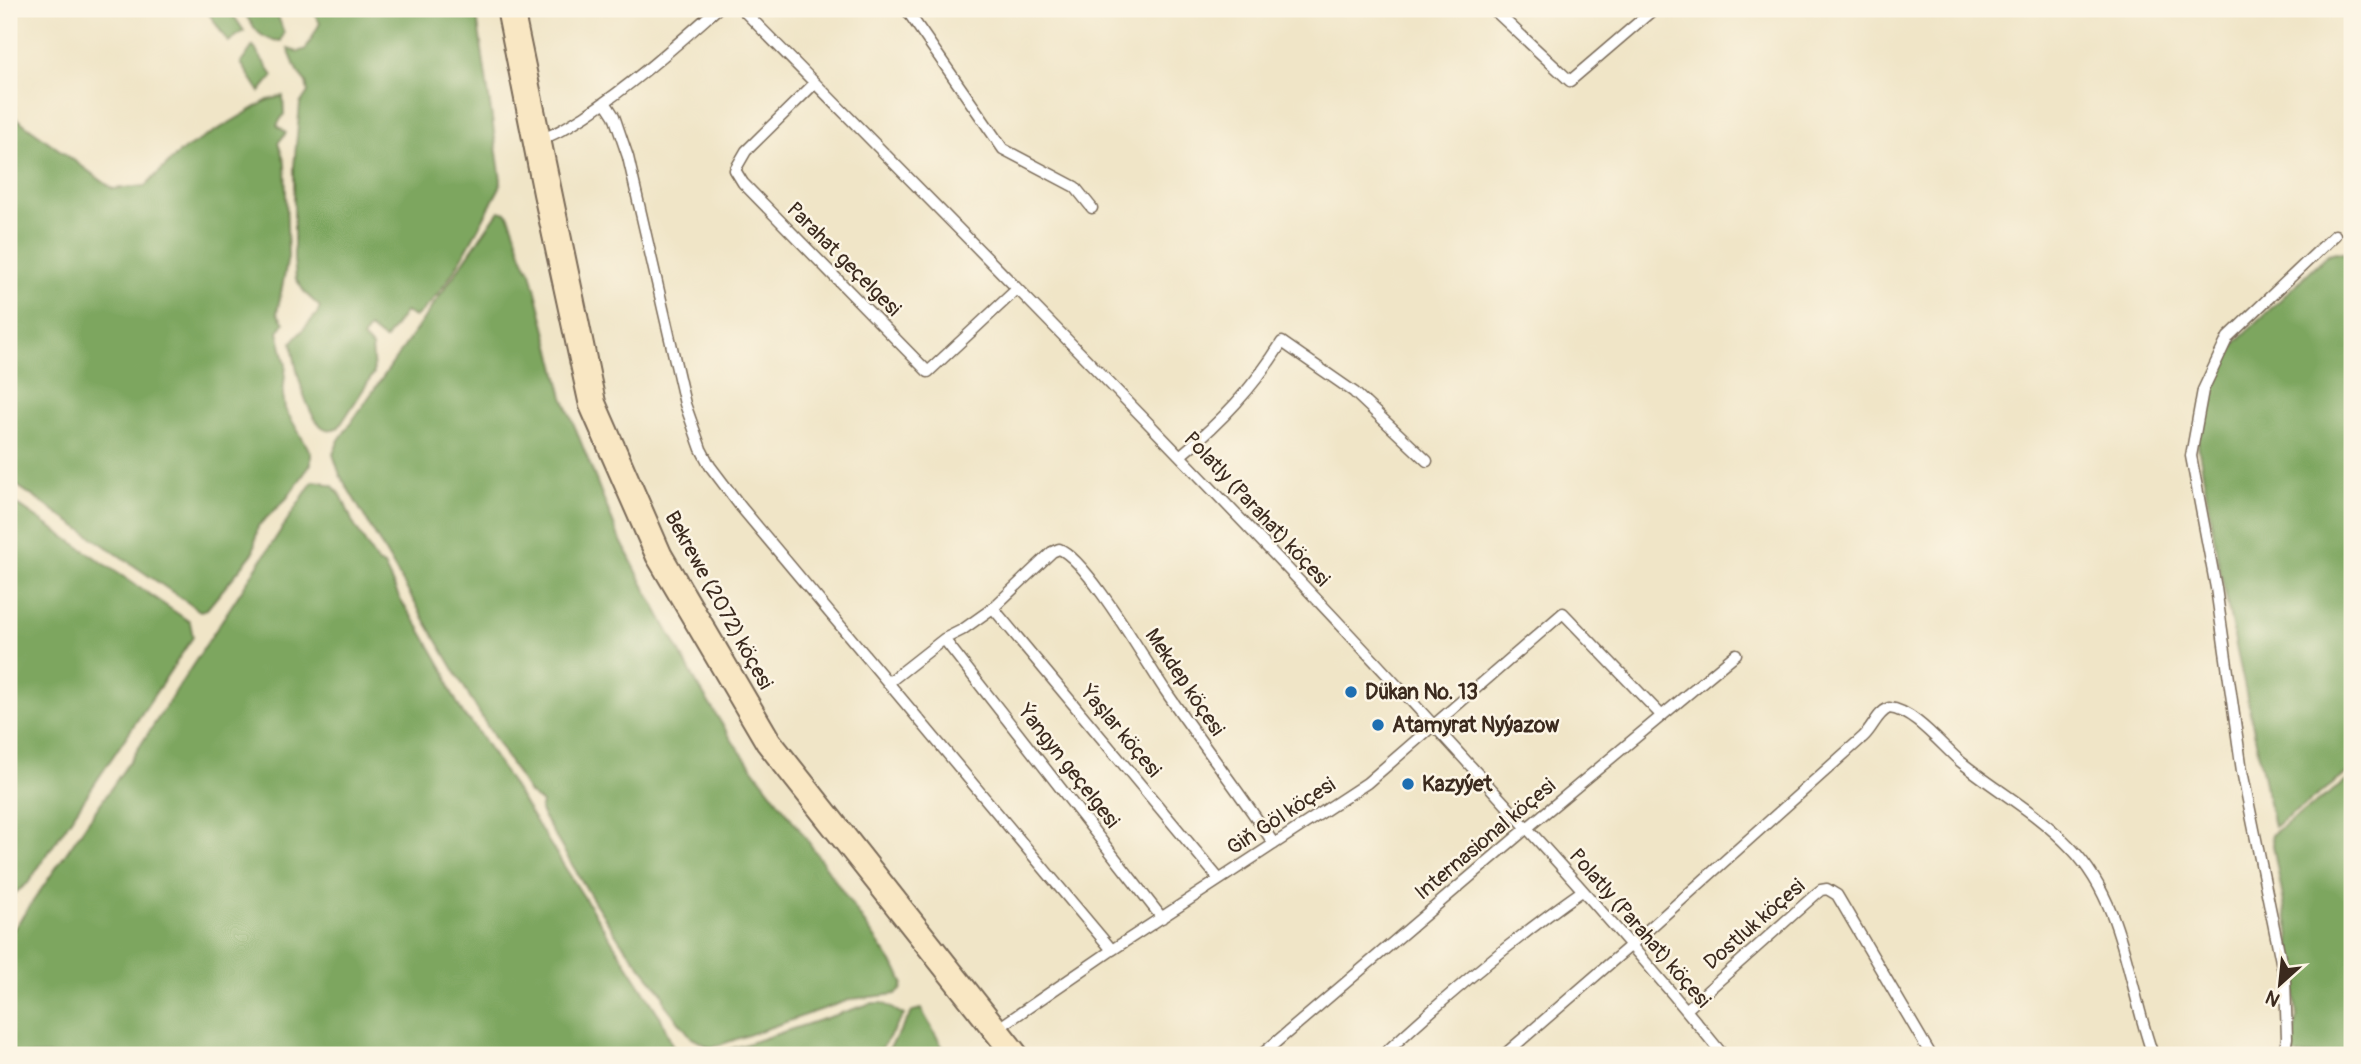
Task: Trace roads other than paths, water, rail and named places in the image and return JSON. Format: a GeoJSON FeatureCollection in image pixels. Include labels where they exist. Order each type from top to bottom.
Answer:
{"type":"FeatureCollection","features":[{"type":"Feature","properties":{"kind":"main road","name":"Bekrewe (2072) köçesi"},"geometry":{"type":"LineString","coordinates":[[504,9],[537,140]]}},
{"type":"Feature","properties":{"kind":"main road","name":"Bekrewe (2072) köçesi"},"geometry":{"type":"LineString","coordinates":[[516,9],[537,140],[587,406],[654,558],[764,745],[996,1030],[1022,1055]]}},
{"type":"Feature","properties":{"kind":"main road","name":"Bekrewe (2072) köçesi"},"geometry":{"type":"LineString","coordinates":[[996,1030],[1009,1055]]}},
{"type":"Feature","properties":{"kind":"street"},"geometry":{"type":"LineString","coordinates":[[537,140],[562,130],[605,102],[718,9]]}},
{"type":"Feature","properties":{"kind":"street","name":"Polatly (Parahat) köçesi"},"geometry":{"type":"LineString","coordinates":[[742,9],[1181,456],[1527,828],[1723,1055]]}},
{"type":"Feature","properties":{"kind":"street"},"geometry":{"type":"LineString","coordinates":[[906,9],[1003,149],[1075,187],[1092,208]]}},
{"type":"Feature","properties":{"kind":"street"},"geometry":{"type":"LineString","coordinates":[[1493,9],[1570,81],[1654,9]]}},
{"type":"Feature","properties":{"kind":"street","name":"Parahat geçelgesi"},"geometry":{"type":"LineString","coordinates":[[816,83],[746,151],[735,170],[743,183],[928,372],[1017,289]]}},
{"type":"Feature","properties":{"kind":"street"},"geometry":{"type":"LineString","coordinates":[[605,102],[614,116],[628,157],[685,404],[710,466],[741,507],[1112,950]]}},
{"type":"Feature","properties":{"kind":"street"},"geometry":{"type":"LineString","coordinates":[[2284,1055],[2287,1038],[2286,981],[2242,771],[2216,588],[2191,456],[2203,390],[2228,337],[2335,235]]}},
{"type":"Feature","properties":{"kind":"street"},"geometry":{"type":"LineString","coordinates":[[1181,456],[1233,408],[1268,366],[1282,342],[1354,392],[1427,461]]}},
{"type":"Feature","properties":{"kind":"street","name":"Mekdep köçesi"},"geometry":{"type":"LineString","coordinates":[[993,608],[1052,552],[1059,549],[1070,555],[1088,575],[1274,844]]}},
{"type":"Feature","properties":{"kind":"street"},"geometry":{"type":"LineString","coordinates":[[888,683],[944,639],[993,608]]}},
{"type":"Feature","properties":{"kind":"street","name":"Ýaşlar köçesi"},"geometry":{"type":"LineString","coordinates":[[993,608],[1219,879]]}},
{"type":"Feature","properties":{"kind":"street","name":"Giň Göl köçesi"},"geometry":{"type":"LineString","coordinates":[[996,1030],[1112,950],[1367,783],[1563,613],[1661,715]]}},
{"type":"Feature","properties":{"kind":"street","name":"Ýangyn geçelgesi"},"geometry":{"type":"LineString","coordinates":[[944,639],[1163,918]]}},
{"type":"Feature","properties":{"kind":"street","name":"Internasional köçesi"},"geometry":{"type":"LineString","coordinates":[[1261,1055],[1735,654]]}},
{"type":"Feature","properties":{"kind":"street"},"geometry":{"type":"LineString","coordinates":[[1504,1055],[1863,737],[1873,727],[1880,713],[1889,708],[1909,715],[1973,772],[2057,834],[2081,860],[2099,888],[2118,933],[2153,1055]]}},
{"type":"Feature","properties":{"kind":"street","name":"Dostluk köçesi"},"geometry":{"type":"LineString","coordinates":[[1686,1010],[1816,894],[1828,889],[1837,895],[1931,1055]]}},
{"type":"Feature","properties":{"kind":"street"},"geometry":{"type":"LineString","coordinates":[[1383,1055],[1423,1018],[1549,914],[1582,891]]}},
{"type":"Feature","properties":{"kind":"place","name":"Dükan No. 13"},"geometry":{"type":"Point","coordinates":[1351,692]}},
{"type":"Feature","properties":{"kind":"place","name":"Atamyrat Nyýazow"},"geometry":{"type":"Point","coordinates":[1378,725]}},
{"type":"Feature","properties":{"kind":"place","name":"Kazyýet"},"geometry":{"type":"Point","coordinates":[1408,784]}}]}
